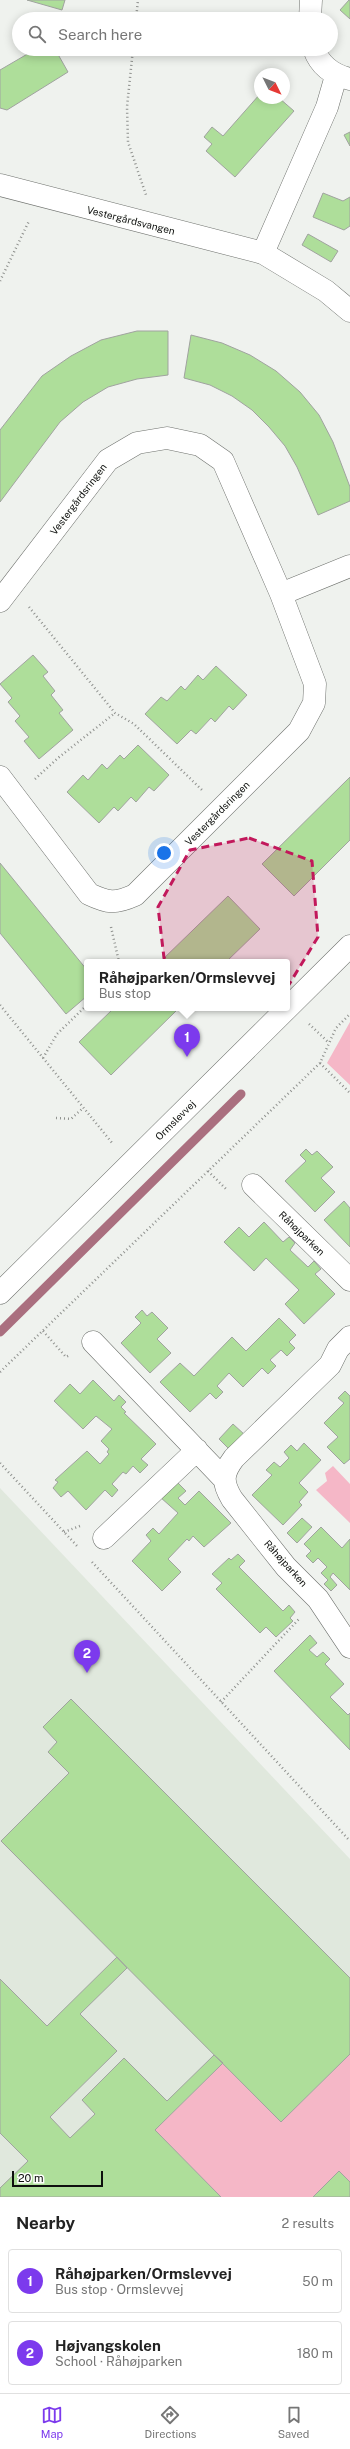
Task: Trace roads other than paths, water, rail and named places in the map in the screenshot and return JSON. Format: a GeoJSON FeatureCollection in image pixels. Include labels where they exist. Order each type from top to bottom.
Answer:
{"type":"FeatureCollection","features":[{"type":"Feature","properties":{"kind":"street"},"geometry":{"type":"LineString","coordinates":[[310,12],[311,0]]}},
{"type":"Feature","properties":{"kind":"street"},"geometry":{"type":"LineString","coordinates":[[263,252],[327,107],[343,78],[318,59],[317,56]]}},
{"type":"Feature","properties":{"kind":"street","name":"Vestergårdsvangen"},"geometry":{"type":"LineString","coordinates":[[0,185],[41,197],[263,252],[326,291],[350,311]]}},
{"type":"Feature","properties":{"kind":"street","name":"Vestergårdsringen"},"geometry":{"type":"LineString","coordinates":[[0,777],[89,894],[104,901],[119,902],[135,895],[299,731],[314,703],[315,684],[281,594],[223,461],[200,445],[167,438],[137,443],[108,460],[6,593]]}},
{"type":"Feature","properties":{"kind":"street"},"geometry":{"type":"LineString","coordinates":[[281,594],[350,566]]}},
{"type":"Feature","properties":{"kind":"street","name":"Ormslevvej"},"geometry":{"type":"LineString","coordinates":[[290,1005],[350,946]]}},
{"type":"Feature","properties":{"kind":"street","name":"Ormslevvej"},"geometry":{"type":"LineString","coordinates":[[0,1293],[284,1011]]}},
{"type":"Feature","properties":{"kind":"street","name":"Råhøjparken"},"geometry":{"type":"LineString","coordinates":[[254,1185],[350,1280]]}},
{"type":"Feature","properties":{"kind":"street"},"geometry":{"type":"LineString","coordinates":[[224,1479],[225,1469],[234,1458],[330,1365],[338,1349],[350,1337]]}},
{"type":"Feature","properties":{"kind":"street","name":"Råhøjparken"},"geometry":{"type":"LineString","coordinates":[[93,1342],[224,1479],[227,1490],[246,1517],[286,1567],[318,1599],[350,1647]]}},
{"type":"Feature","properties":{"kind":"street"},"geometry":{"type":"LineString","coordinates":[[104,1538],[197,1450]]}},
{"type":"Feature","properties":{"kind":"waterway"},"geometry":{"type":"LineString","coordinates":[[0,1332],[241,1094]]}},
{"type":"Feature","properties":{"kind":"place","name":"Råhøjparken/Ormslevvej"},"geometry":{"type":"Point","coordinates":[187,1057]}},
{"type":"Feature","properties":{"kind":"place","name":"Højvangskolen"},"geometry":{"type":"Point","coordinates":[87,1673]}}]}
